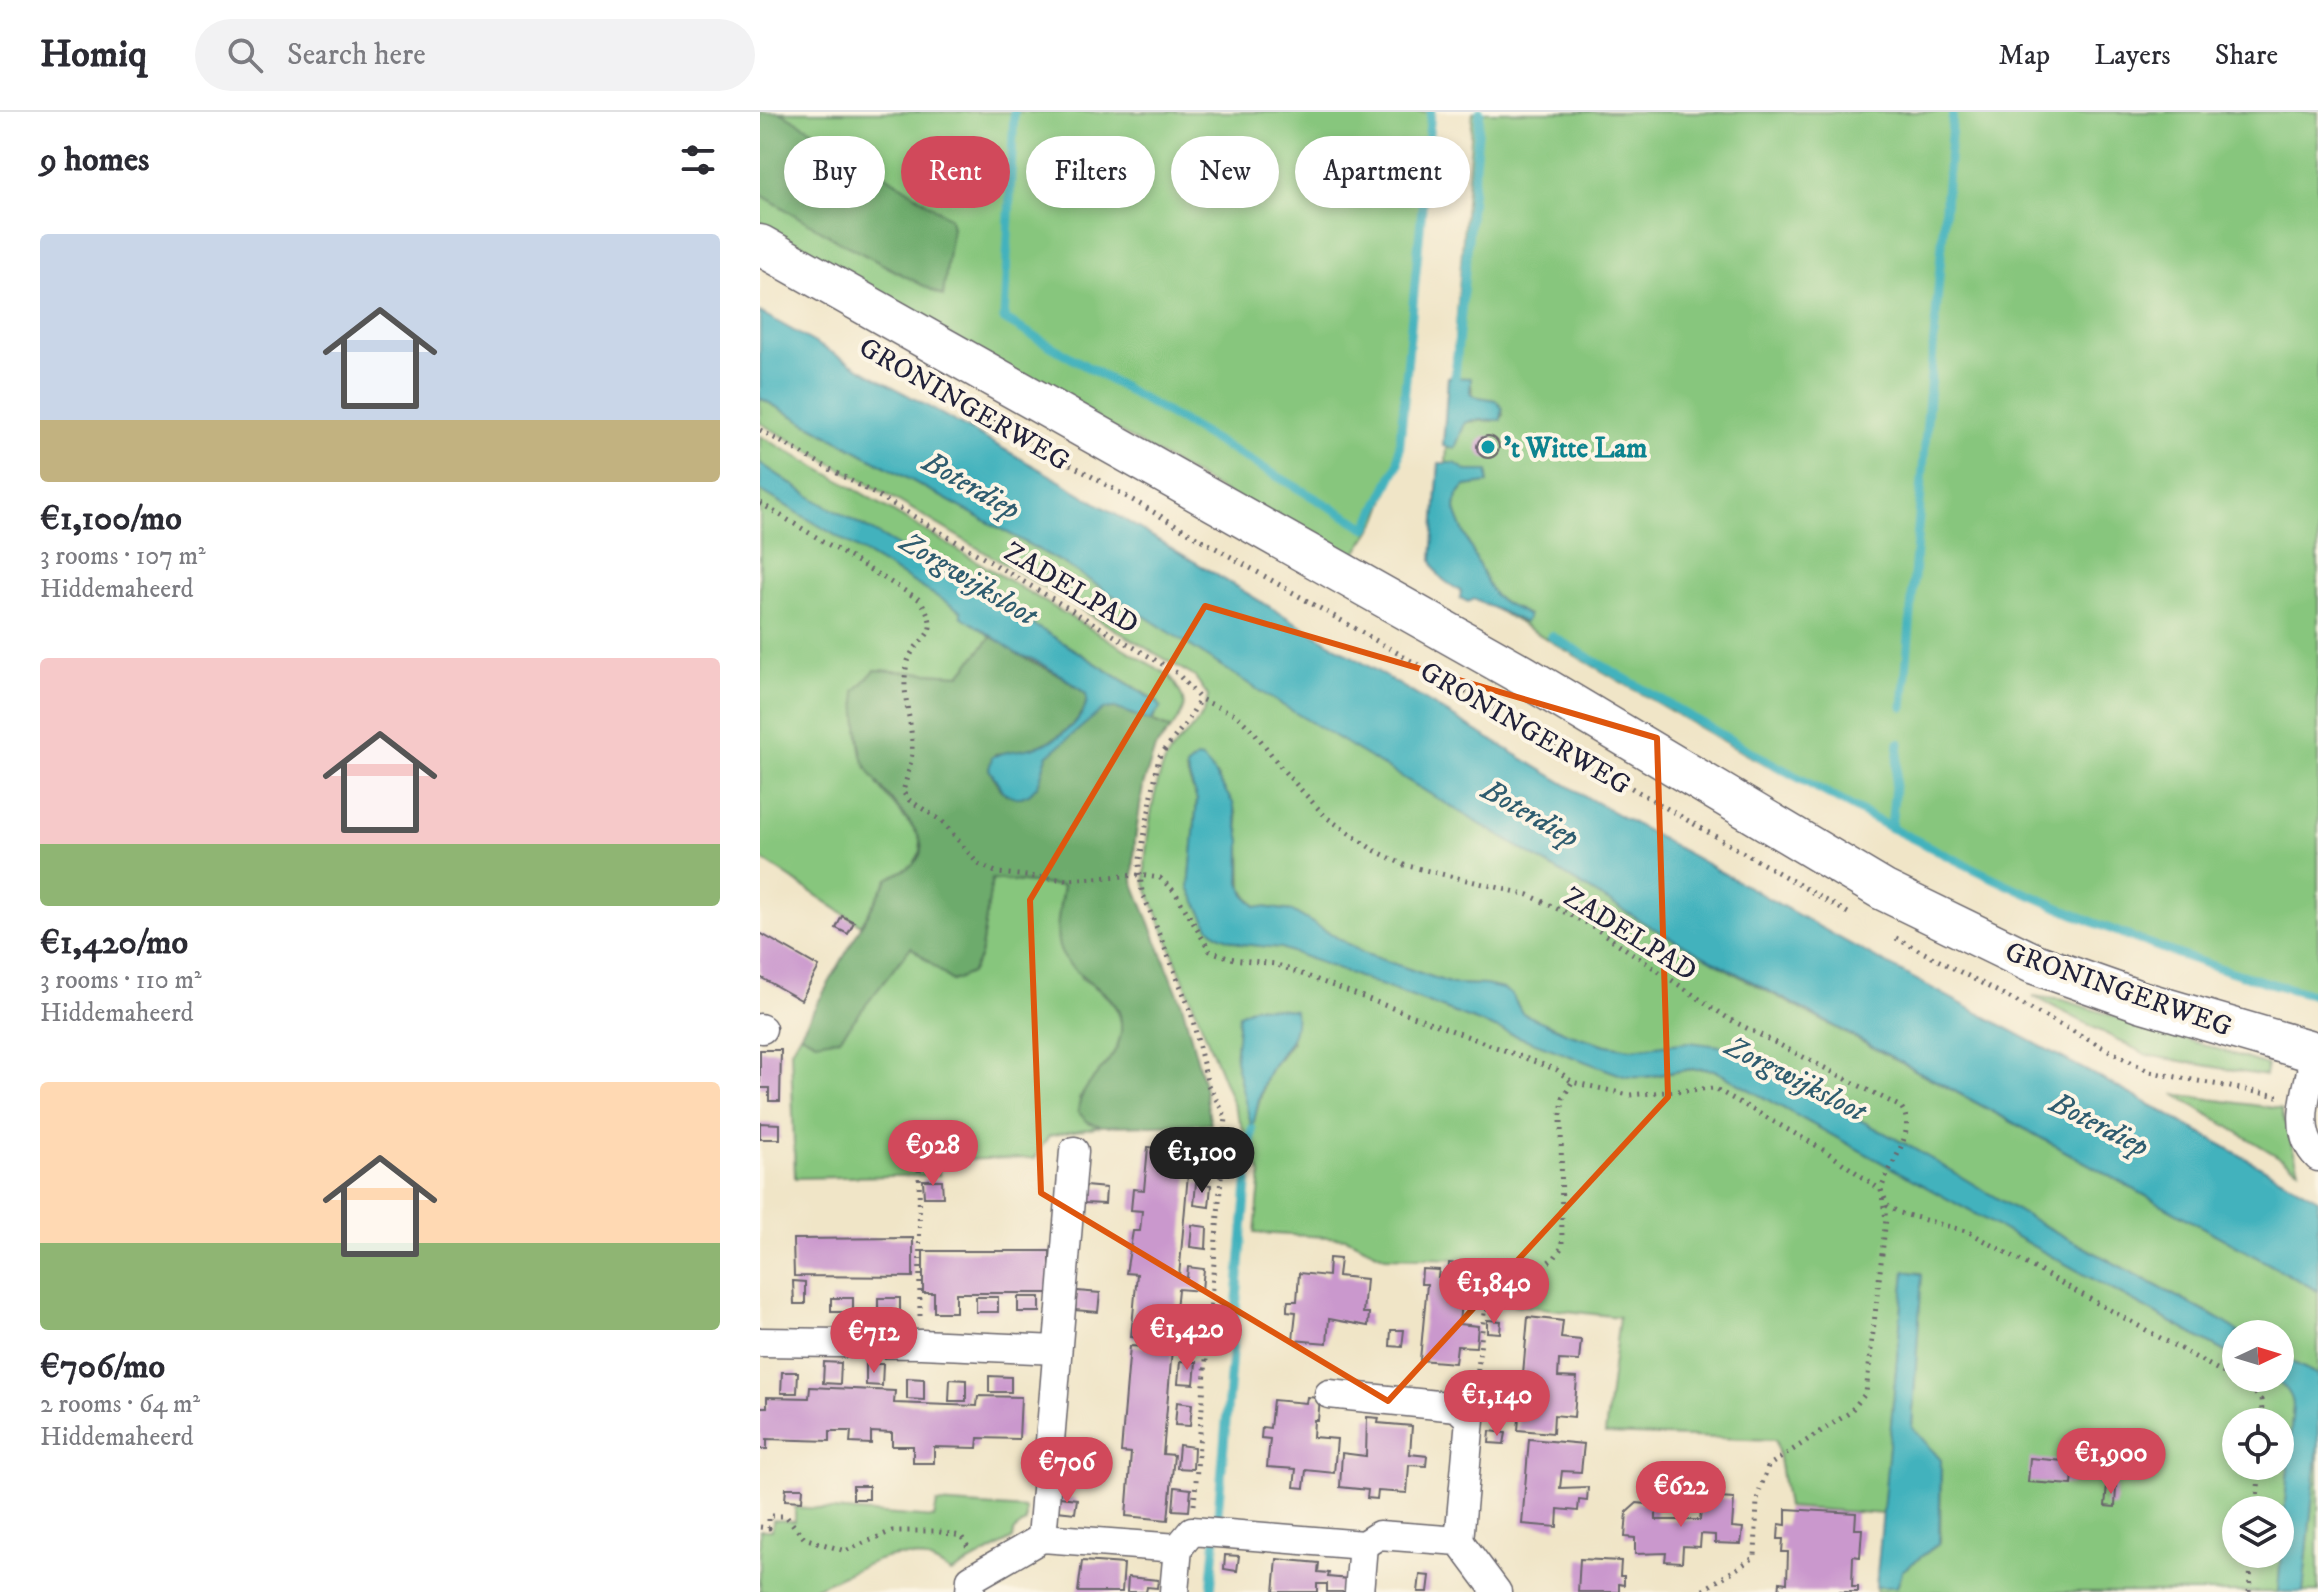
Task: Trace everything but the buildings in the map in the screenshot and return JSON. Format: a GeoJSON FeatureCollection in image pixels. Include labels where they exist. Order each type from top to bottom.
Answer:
{"type":"FeatureCollection","features":[{"type":"Feature","properties":{"kind":"main road","name":"GRONINGERWEG"},"geometry":{"type":"LineString","coordinates":[[760,245],[1521,674],[1883,890],[2035,964],[2140,1001],[2317,1053]]}},
{"type":"Feature","properties":{"kind":"street"},"geometry":{"type":"LineString","coordinates":[[2317,1053],[2305,1101],[2303,1133],[2318,1157]]}},
{"type":"Feature","properties":{"kind":"street"},"geometry":{"type":"LineString","coordinates":[[1042,1538],[1074,1151]]}},
{"type":"Feature","properties":{"kind":"street"},"geometry":{"type":"LineString","coordinates":[[760,1342],[1057,1350]]}},
{"type":"Feature","properties":{"kind":"street"},"geometry":{"type":"LineString","coordinates":[[1329,1394],[1457,1407],[1470,1419],[1459,1541],[1497,1592]]}},
{"type":"Feature","properties":{"kind":"street"},"geometry":{"type":"LineString","coordinates":[[976,1582],[1042,1538],[1185,1540],[1237,1536],[1363,1545],[1379,1535],[1459,1541]]}},
{"type":"Feature","properties":{"kind":"street"},"geometry":{"type":"LineString","coordinates":[[1174,1592],[1185,1540]]}},
{"type":"Feature","properties":{"kind":"street"},"geometry":{"type":"LineString","coordinates":[[1359,1592],[1363,1545]]}},
{"type":"Feature","properties":{"kind":"path","name":"GRONINGERWEG"},"geometry":{"type":"LineString","coordinates":[[975,409],[1858,918]]}},
{"type":"Feature","properties":{"kind":"path","name":"ZADELPAD"},"geometry":{"type":"LineString","coordinates":[[760,430],[898,507],[1177,673],[1200,699],[1235,714],[1255,733],[1283,770],[1326,817],[1372,849],[1404,865],[1529,895],[1589,924],[1729,1019],[1901,1107],[1908,1116],[1906,1134],[1881,1190]]}},
{"type":"Feature","properties":{"kind":"path"},"geometry":{"type":"LineString","coordinates":[[760,503],[920,600],[930,616],[929,631],[908,660],[903,685],[912,751],[903,792],[909,800],[942,821],[978,864],[998,873],[1067,880],[1139,875],[1160,878],[1175,892],[1210,951],[1234,959],[1275,964],[1557,1070],[1572,1082],[1629,1095],[1714,1088],[1824,1150],[1881,1190],[1888,1206],[1900,1213],[1969,1232],[2251,1388],[2261,1400],[2262,1408]]}},
{"type":"Feature","properties":{"kind":"path"},"geometry":{"type":"LineString","coordinates":[[1185,1540],[1226,1117],[1208,1085],[1191,1012],[1142,892],[1139,864],[1159,757],[1189,719],[1200,699]]}},
{"type":"Feature","properties":{"kind":"path","name":"GRONINGERWEG"},"geometry":{"type":"LineString","coordinates":[[1886,933],[2150,1072],[2305,1101]]}},
{"type":"Feature","properties":{"kind":"path"},"geometry":{"type":"LineString","coordinates":[[1485,1310],[1555,1257],[1562,1247],[1561,1115],[1563,1098],[1572,1082]]}},
{"type":"Feature","properties":{"kind":"path"},"geometry":{"type":"LineString","coordinates":[[919,1154],[921,1344]]}},
{"type":"Feature","properties":{"kind":"path"},"geometry":{"type":"LineString","coordinates":[[1700,1592],[1755,1557],[1757,1499],[1768,1466],[1849,1413],[1866,1393],[1886,1219],[1881,1190]]}},
{"type":"Feature","properties":{"kind":"path"},"geometry":{"type":"LineString","coordinates":[[1470,1419],[1488,1276]]}},
{"type":"Feature","properties":{"kind":"path"},"geometry":{"type":"LineString","coordinates":[[760,1527],[769,1528],[769,1516],[786,1516],[804,1538],[845,1551],[892,1531],[935,1531],[961,1536],[976,1582]]}},
{"type":"Feature","properties":{"kind":"path"},"geometry":{"type":"LineString","coordinates":[[2249,1592],[2251,1568]]}},
{"type":"Feature","properties":{"kind":"highlighted area"},"geometry":{"type":"Polygon","coordinates":[[[1205,606],[1657,738],[1668,1097],[1388,1401],[1041,1193],[1030,900],[1205,606]]]}},
{"type":"Feature","properties":{"kind":"green space"},"geometry":{"type":"Polygon","coordinates":[[[760,112],[780,112],[822,136],[784,136],[784,208],[885,208],[885,175],[901,185],[901,208],[935,208],[950,218],[952,228],[943,296],[840,242],[760,194],[760,112]]]}},
{"type":"Feature","properties":{"kind":"green space"},"geometry":{"type":"Polygon","coordinates":[[[780,112],[1430,112],[1428,136],[1295,136],[1295,208],[1422,208],[1400,461],[1378,520],[1349,564],[760,225],[760,194],[840,242],[943,296],[950,218],[935,208],[1010,208],[1010,136],[901,136],[901,185],[885,175],[885,136],[821,136],[780,112]]]}},
{"type":"Feature","properties":{"kind":"green space"},"geometry":{"type":"Polygon","coordinates":[[[1473,112],[2318,112],[2318,995],[2246,977],[2076,913],[1986,874],[1747,755],[1495,609],[1522,623],[1528,615],[1495,596],[1455,508],[1465,486],[1487,483],[1487,471],[1467,471],[1446,463],[1447,447],[1455,448],[1465,423],[1495,420],[1503,416],[1497,403],[1473,396],[1470,379],[1452,377],[1465,208],[1470,208],[1473,112]]]}},
{"type":"Feature","properties":{"kind":"green space"},"geometry":{"type":"Polygon","coordinates":[[[760,398],[1063,563],[1269,697],[1733,973],[2318,1291],[2318,1375],[2294,1363],[2294,1320],[2222,1322],[2035,1221],[1911,1147],[1720,1046],[1631,1049],[1606,1045],[1567,1033],[1522,1013],[1503,989],[1452,984],[1363,953],[1292,911],[1256,906],[1242,889],[1241,841],[1236,812],[1216,775],[1186,771],[1197,800],[1189,888],[1209,927],[1218,935],[1241,944],[1281,948],[1624,1076],[1646,1077],[1714,1070],[2222,1350],[2222,1392],[2289,1392],[2293,1408],[2222,1408],[2222,1480],[2287,1480],[2286,1496],[2222,1496],[2222,1568],[2280,1568],[2278,1592],[1876,1592],[1876,1587],[1897,1587],[1902,1571],[1940,1543],[1941,1460],[1912,1428],[1921,1273],[1905,1272],[1883,1514],[1787,1507],[1776,1440],[1605,1434],[1619,1317],[1497,1303],[1498,1260],[1385,1257],[1346,1238],[1255,1233],[1261,1174],[1145,883],[1154,797],[1164,764],[1202,715],[1208,696],[1195,677],[760,423],[760,398]],[[1255,1006],[1252,1127],[1267,1075],[1292,1041],[1255,1006]]]}},
{"type":"Feature","properties":{"kind":"green space"},"geometry":{"type":"Polygon","coordinates":[[[760,436],[1170,676],[1184,703],[1177,721],[1171,729],[1150,721],[1154,718],[1158,702],[1054,637],[819,502],[760,463],[760,436]]]}},
{"type":"Feature","properties":{"kind":"green space"},"geometry":{"type":"Polygon","coordinates":[[[760,490],[961,611],[991,637],[960,675],[875,670],[877,784],[920,837],[921,851],[913,865],[888,879],[861,925],[760,858],[760,490]]]}},
{"type":"Feature","properties":{"kind":"green space"},"geometry":{"type":"Polygon","coordinates":[[[991,637],[1061,676],[1086,694],[1083,711],[1072,725],[1056,737],[1030,749],[995,754],[989,769],[1007,795],[1021,797],[1029,794],[1038,785],[1047,756],[1103,708],[1123,710],[1171,729],[1155,748],[1143,786],[1133,881],[1182,1004],[1211,1124],[1101,1126],[1088,1122],[1078,1112],[1086,1088],[1118,1045],[1120,1015],[1109,997],[1071,967],[1059,947],[1058,925],[1063,886],[992,879],[980,956],[971,973],[952,981],[911,947],[840,1038],[816,1042],[800,1034],[888,879],[912,865],[921,852],[916,832],[868,770],[863,759],[855,691],[875,670],[960,675],[991,637]]]}},
{"type":"Feature","properties":{"kind":"green space"},"geometry":{"type":"Polygon","coordinates":[[[992,879],[1063,886],[1059,910],[1081,978],[1102,993],[1115,1007],[1121,1021],[1115,1050],[1079,1098],[1088,1122],[1101,1126],[1049,1136],[1034,1158],[939,1160],[939,1175],[795,1178],[791,1050],[800,1034],[816,1042],[911,947],[952,981],[970,973],[980,956],[992,879]]]}},
{"type":"Feature","properties":{"kind":"green space"},"geometry":{"type":"Polygon","coordinates":[[[2033,996],[2063,1000],[2267,1065],[2265,1076],[2147,1055],[2033,996]]]}},
{"type":"Feature","properties":{"kind":"green space"},"geometry":{"type":"Polygon","coordinates":[[[2174,1094],[2281,1109],[2299,1169],[2174,1094]]]}},
{"type":"Feature","properties":{"kind":"green space"},"geometry":{"type":"Polygon","coordinates":[[[2318,1444],[2318,1592],[2303,1592],[2318,1444]]]}},
{"type":"Feature","properties":{"kind":"green space"},"geometry":{"type":"Polygon","coordinates":[[[937,1503],[1026,1509],[1026,1522],[1014,1531],[1013,1539],[951,1573],[919,1557],[890,1557],[807,1591],[760,1592],[760,1530],[772,1530],[773,1520],[795,1521],[795,1507],[934,1518],[937,1503]]]}},
{"type":"Feature","properties":{"kind":"water","name":"Boterdiep"},"geometry":{"type":"Polygon","coordinates":[[[760,312],[1048,474],[1590,799],[2318,1199],[2318,1291],[1651,927],[1269,697],[1063,563],[760,398],[760,312]]]}},
{"type":"Feature","properties":{"kind":"water"},"geometry":{"type":"Polygon","coordinates":[[[1448,377],[1471,378],[1470,392],[1473,396],[1496,400],[1502,408],[1501,420],[1465,423],[1455,448],[1443,446],[1448,377]]]}},
{"type":"Feature","properties":{"kind":"water"},"geometry":{"type":"Polygon","coordinates":[[[760,463],[819,502],[1054,637],[1161,707],[1150,721],[1115,708],[1103,709],[1047,756],[1038,785],[1029,794],[1012,797],[1004,792],[989,769],[992,757],[1036,747],[1062,734],[1083,712],[1086,694],[1053,670],[1014,652],[961,616],[961,611],[760,490],[760,463]]]}},
{"type":"Feature","properties":{"kind":"water"},"geometry":{"type":"Polygon","coordinates":[[[1439,463],[1455,463],[1467,471],[1488,471],[1488,483],[1465,486],[1455,508],[1466,538],[1495,596],[1528,616],[1525,623],[1474,599],[1468,602],[1460,598],[1461,591],[1436,571],[1432,560],[1439,463]]]}},
{"type":"Feature","properties":{"kind":"water"},"geometry":{"type":"Polygon","coordinates":[[[1196,758],[1202,759],[1233,803],[1241,841],[1240,882],[1245,895],[1256,906],[1292,911],[1363,953],[1452,984],[1503,989],[1512,995],[1522,1013],[1567,1033],[1606,1045],[1631,1049],[1689,1042],[1720,1046],[1911,1147],[2035,1221],[2222,1321],[2222,1350],[1714,1070],[1691,1069],[1646,1077],[1624,1076],[1281,948],[1241,944],[1218,935],[1209,927],[1189,888],[1197,800],[1186,767],[1196,758]]]}},
{"type":"Feature","properties":{"kind":"water"},"geometry":{"type":"Polygon","coordinates":[[[1255,1006],[1295,1010],[1295,1021],[1288,1044],[1265,1079],[1252,1129],[1235,1060],[1239,1014],[1255,1006]]]}},
{"type":"Feature","properties":{"kind":"water"},"geometry":{"type":"Polygon","coordinates":[[[1905,1271],[1922,1274],[1912,1427],[1941,1460],[1939,1543],[1902,1571],[1897,1587],[1876,1587],[1905,1271]]]}},
{"type":"Feature","properties":{"kind":"water"},"geometry":{"type":"Polygon","coordinates":[[[2294,1363],[2318,1375],[2318,1444],[2303,1592],[2278,1592],[2280,1568],[2294,1568],[2294,1496],[2286,1496],[2287,1480],[2294,1480],[2292,1400],[2288,1392],[2294,1392],[2294,1363]]]}},
{"type":"Feature","properties":{"kind":"waterway"},"geometry":{"type":"LineString","coordinates":[[1014,112],[1004,319],[1367,528],[1398,464],[1431,112]]}},
{"type":"Feature","properties":{"kind":"waterway"},"geometry":{"type":"LineString","coordinates":[[1454,387],[1480,112]]}},
{"type":"Feature","properties":{"kind":"waterway"},"geometry":{"type":"LineString","coordinates":[[1903,707],[1953,112]]}},
{"type":"Feature","properties":{"kind":"waterway"},"geometry":{"type":"LineString","coordinates":[[1551,636],[1751,752],[1891,828]]}},
{"type":"Feature","properties":{"kind":"waterway"},"geometry":{"type":"LineString","coordinates":[[1899,743],[1891,828],[1999,881],[2104,926],[2210,965],[2318,996]]}},
{"type":"Feature","properties":{"kind":"waterway"},"geometry":{"type":"LineString","coordinates":[[1211,1592],[1252,1129]]}},
{"type":"Feature","properties":{"kind":"place","name":"'t Witte Lam"},"geometry":{"type":"Point","coordinates":[1488,447]}},
{"type":"Feature","properties":{"kind":"water label","name":"Zorgwijksloot"},"geometry":{"type":"Point","coordinates":[969,578]}},
{"type":"Feature","properties":{"kind":"water label","name":"Zorgwijksloot"},"geometry":{"type":"Point","coordinates":[1796,1078]}}]}
